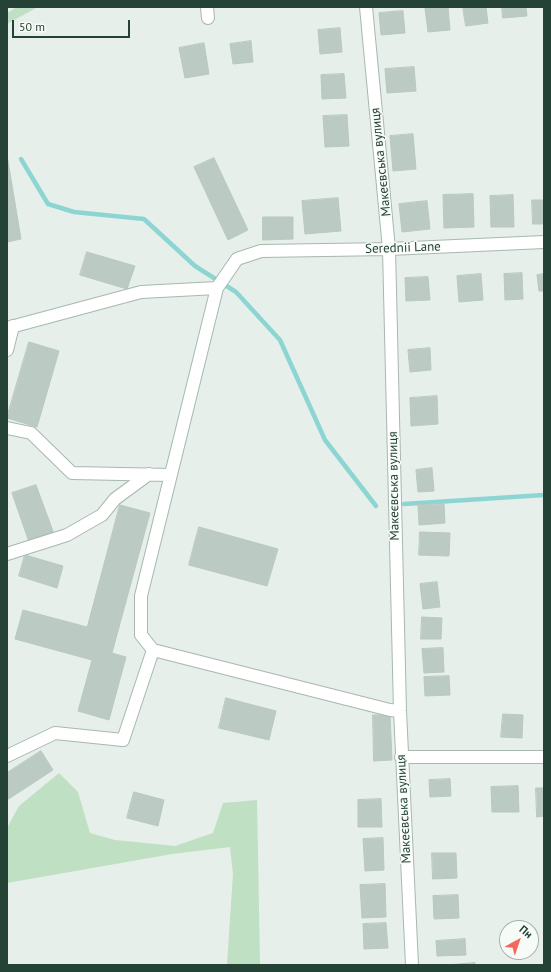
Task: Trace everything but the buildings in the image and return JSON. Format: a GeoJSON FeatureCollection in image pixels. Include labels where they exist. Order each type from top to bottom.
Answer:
{"type":"FeatureCollection","features":[{"type":"Feature","properties":{"kind":"street","name":"Макеєвська вулиця"},"geometry":{"type":"LineString","coordinates":[[366,7],[389,249],[401,757],[412,965]]}},
{"type":"Feature","properties":{"kind":"street","name":"Serednii Lane"},"geometry":{"type":"LineString","coordinates":[[217,288],[237,259],[261,251],[389,249],[544,242]]}},
{"type":"Feature","properties":{"kind":"street"},"geometry":{"type":"LineString","coordinates":[[7,350],[10,327],[141,292],[217,288],[141,596],[141,635],[153,650],[382,708],[400,711]]}},
{"type":"Feature","properties":{"kind":"street"},"geometry":{"type":"LineString","coordinates":[[7,428],[31,433],[72,473],[171,475]]}},
{"type":"Feature","properties":{"kind":"street"},"geometry":{"type":"LineString","coordinates":[[7,554],[67,536],[102,515],[115,499],[149,474]]}},
{"type":"Feature","properties":{"kind":"street"},"geometry":{"type":"LineString","coordinates":[[7,756],[55,733],[123,740],[153,650]]}},
{"type":"Feature","properties":{"kind":"street"},"geometry":{"type":"LineString","coordinates":[[401,757],[544,757]]}},
{"type":"Feature","properties":{"kind":"green space"},"geometry":{"type":"Polygon","coordinates":[[[17,7],[38,7],[7,24],[7,13],[17,7]]]}},
{"type":"Feature","properties":{"kind":"green space"},"geometry":{"type":"Polygon","coordinates":[[[59,773],[78,792],[90,833],[115,840],[175,846],[213,833],[223,803],[257,800],[260,965],[227,965],[233,874],[230,847],[172,854],[7,883],[7,828],[19,806],[59,773]]]}},
{"type":"Feature","properties":{"kind":"waterway"},"geometry":{"type":"LineString","coordinates":[[21,159],[48,204],[74,212],[144,219],[195,266],[236,292],[280,340],[325,440],[376,506]]}},
{"type":"Feature","properties":{"kind":"waterway"},"geometry":{"type":"LineString","coordinates":[[404,504],[544,495]]}}]}
